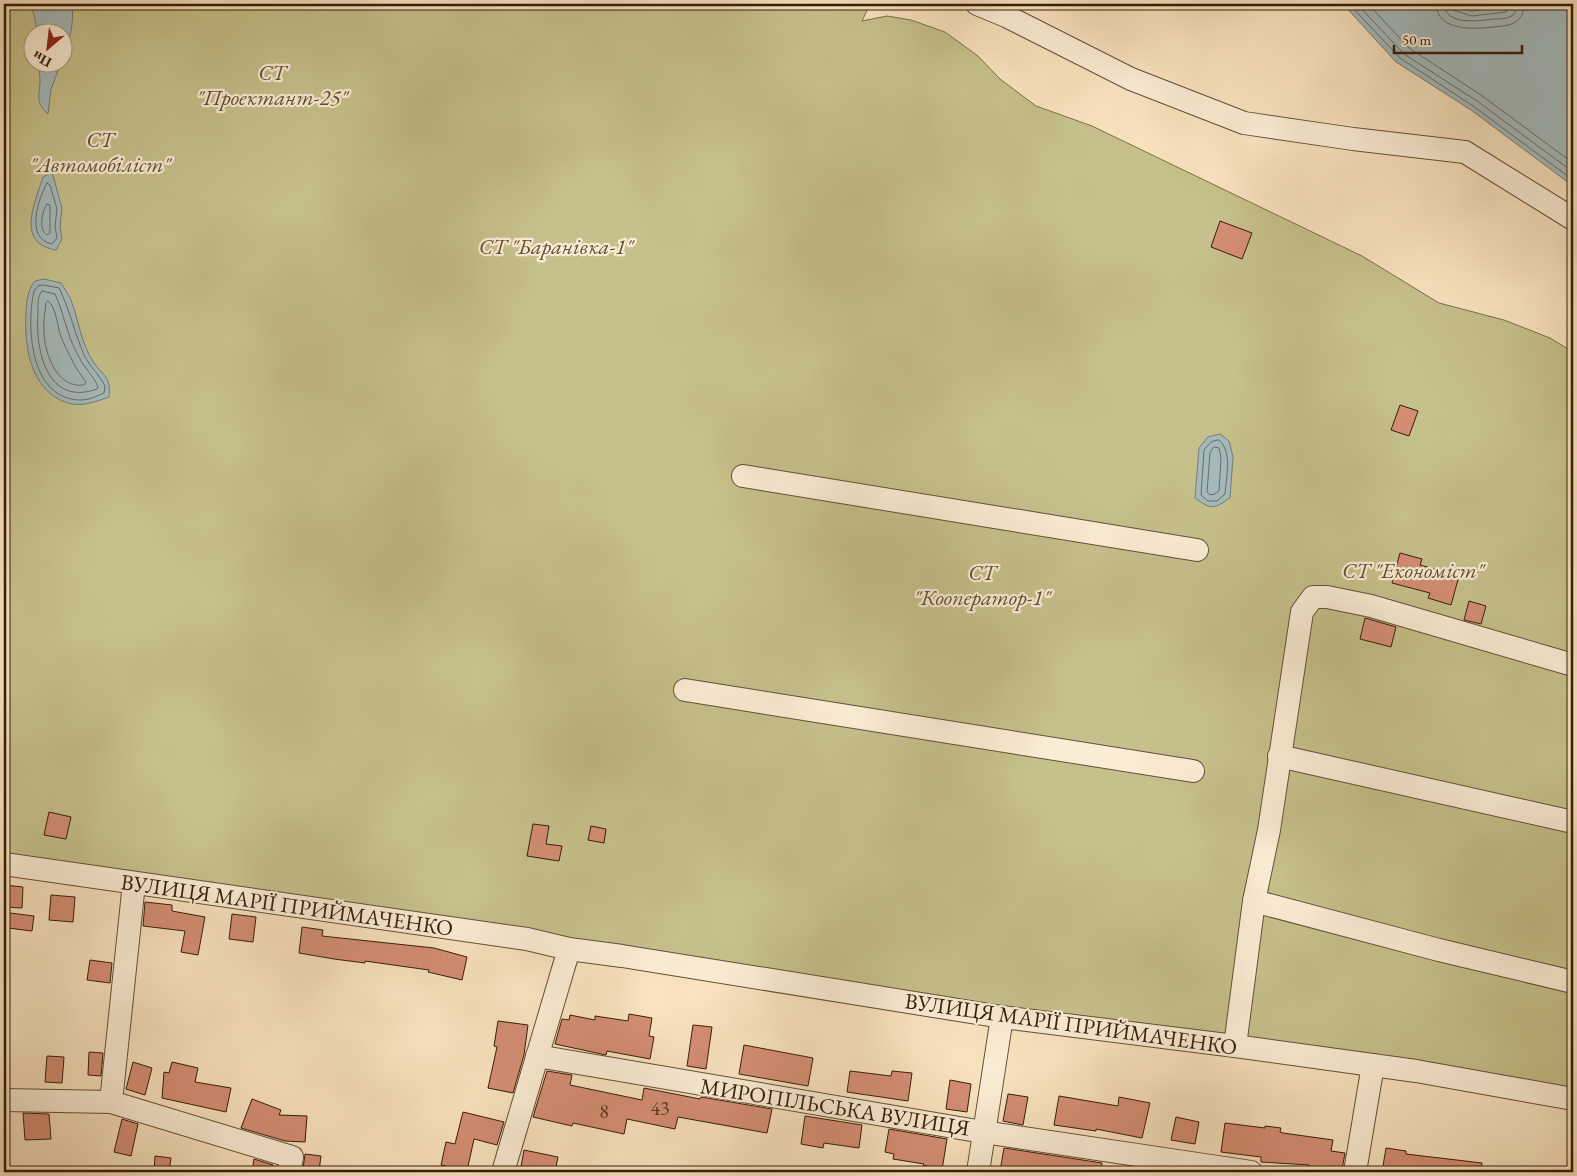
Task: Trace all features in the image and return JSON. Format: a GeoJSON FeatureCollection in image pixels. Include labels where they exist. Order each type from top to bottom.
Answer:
{"type":"FeatureCollection","features":[{"type":"Feature","properties":{"kind":"street"},"geometry":{"type":"LineString","coordinates":[[977,4],[1006,16],[1131,79],[1244,123],[1354,139],[1465,152],[1573,219]]}},
{"type":"Feature","properties":{"kind":"street"},"geometry":{"type":"LineString","coordinates":[[743,476],[1197,550]]}},
{"type":"Feature","properties":{"kind":"street"},"geometry":{"type":"LineString","coordinates":[[1235,1046],[1254,900],[1269,830],[1302,612],[1313,597],[1327,597],[1371,606],[1573,665]]}},
{"type":"Feature","properties":{"kind":"street"},"geometry":{"type":"LineString","coordinates":[[685,690],[1193,771]]}},
{"type":"Feature","properties":{"kind":"street"},"geometry":{"type":"LineString","coordinates":[[1279,756],[1573,822]]}},
{"type":"Feature","properties":{"kind":"street","name":"ВУЛИЦЯ МАРІЇ ПРИЙМАЧЕНКО"},"geometry":{"type":"LineString","coordinates":[[4,864],[528,940],[569,949],[1002,1018],[1235,1046],[1416,1071],[1573,1099]]}},
{"type":"Feature","properties":{"kind":"street"},"geometry":{"type":"LineString","coordinates":[[111,1102],[134,883]]}},
{"type":"Feature","properties":{"kind":"street"},"geometry":{"type":"LineString","coordinates":[[1254,900],[1438,950],[1573,982]]}},
{"type":"Feature","properties":{"kind":"street"},"geometry":{"type":"LineString","coordinates":[[503,1172],[569,949]]}},
{"type":"Feature","properties":{"kind":"street"},"geometry":{"type":"LineString","coordinates":[[978,1172],[1002,1018]]}},
{"type":"Feature","properties":{"kind":"street","name":"МИРОПІЛЬСЬКА ВУЛИЦЯ"},"geometry":{"type":"LineString","coordinates":[[537,1056],[983,1132],[1132,1163],[1250,1172]]}},
{"type":"Feature","properties":{"kind":"street"},"geometry":{"type":"LineString","coordinates":[[1355,1172],[1373,1065]]}},
{"type":"Feature","properties":{"kind":"street"},"geometry":{"type":"LineString","coordinates":[[4,1100],[111,1102],[292,1157],[288,1172]]}},
{"type":"Feature","properties":{"kind":"green space"},"geometry":{"type":"Polygon","coordinates":[[[4,4],[870,4],[862,21],[887,16],[911,20],[945,32],[978,56],[1000,79],[1036,106],[1092,126],[1362,256],[1439,303],[1504,320],[1550,338],[1573,352],[1573,1099],[4,864],[4,4]]]}},
{"type":"Feature","properties":{"kind":"water"},"geometry":{"type":"Polygon","coordinates":[[[31,4],[72,4],[72,22],[36,22],[31,4]]]}},
{"type":"Feature","properties":{"kind":"water"},"geometry":{"type":"Polygon","coordinates":[[[1343,4],[1447,4],[1472,11],[1505,7],[1505,4],[1573,4],[1573,186],[1471,110],[1396,62],[1343,4]]]}},
{"type":"Feature","properties":{"kind":"water"},"geometry":{"type":"Polygon","coordinates":[[[39,72],[58,72],[51,89],[48,114],[39,102],[39,72]]]}},
{"type":"Feature","properties":{"kind":"water"},"geometry":{"type":"Polygon","coordinates":[[[52,172],[62,208],[60,227],[62,239],[56,250],[43,246],[36,239],[32,231],[31,221],[43,177],[52,172]]]}},
{"type":"Feature","properties":{"kind":"water"},"geometry":{"type":"Polygon","coordinates":[[[44,279],[61,283],[69,296],[86,348],[94,363],[108,381],[109,397],[87,404],[71,404],[53,396],[37,377],[28,352],[26,308],[30,288],[35,281],[44,279]]]}},
{"type":"Feature","properties":{"kind":"water"},"geometry":{"type":"Polygon","coordinates":[[[1220,434],[1229,441],[1233,457],[1230,498],[1212,507],[1205,505],[1195,498],[1199,448],[1208,437],[1220,434]]]}},
{"type":"Feature","properties":{"kind":"building"},"geometry":{"type":"Polygon","coordinates":[[[1220,221],[1252,233],[1242,259],[1211,247],[1220,221]]]}},
{"type":"Feature","properties":{"kind":"building"},"geometry":{"type":"Polygon","coordinates":[[[1400,405],[1418,411],[1409,436],[1391,430],[1400,405]]]}},
{"type":"Feature","properties":{"kind":"building"},"geometry":{"type":"Polygon","coordinates":[[[1400,553],[1422,559],[1420,565],[1459,576],[1451,605],[1428,598],[1430,593],[1392,583],[1400,553]]]}},
{"type":"Feature","properties":{"kind":"building"},"geometry":{"type":"Polygon","coordinates":[[[1469,601],[1486,606],[1481,624],[1464,620],[1469,601]]]}},
{"type":"Feature","properties":{"kind":"building"},"geometry":{"type":"Polygon","coordinates":[[[1365,618],[1396,627],[1391,647],[1360,639],[1365,618]]]}},
{"type":"Feature","properties":{"kind":"building"},"geometry":{"type":"Polygon","coordinates":[[[49,812],[71,817],[66,839],[44,835],[49,812]]]}},
{"type":"Feature","properties":{"kind":"building"},"geometry":{"type":"Polygon","coordinates":[[[533,824],[549,826],[546,844],[562,846],[559,861],[527,856],[533,824]]]}},
{"type":"Feature","properties":{"kind":"building"},"geometry":{"type":"Polygon","coordinates":[[[591,826],[606,829],[604,843],[588,840],[591,826]]]}},
{"type":"Feature","properties":{"kind":"building"},"geometry":{"type":"Polygon","coordinates":[[[4,885],[23,887],[22,908],[4,907],[4,885]]]}},
{"type":"Feature","properties":{"kind":"building"},"geometry":{"type":"Polygon","coordinates":[[[51,895],[75,897],[73,922],[49,920],[51,895]]]}},
{"type":"Feature","properties":{"kind":"building"},"geometry":{"type":"Polygon","coordinates":[[[145,902],[172,905],[172,911],[205,917],[198,955],[181,952],[185,931],[143,926],[145,902]]]}},
{"type":"Feature","properties":{"kind":"building"},"geometry":{"type":"Polygon","coordinates":[[[10,913],[34,916],[32,931],[8,928],[10,913]]]}},
{"type":"Feature","properties":{"kind":"building"},"geometry":{"type":"Polygon","coordinates":[[[232,914],[256,917],[253,942],[229,939],[232,914]]]}},
{"type":"Feature","properties":{"kind":"building"},"geometry":{"type":"Polygon","coordinates":[[[302,927],[323,930],[322,936],[434,948],[467,957],[462,980],[428,972],[429,970],[299,953],[302,927]]]}},
{"type":"Feature","properties":{"kind":"building"},"geometry":{"type":"Polygon","coordinates":[[[90,960],[112,963],[110,983],[87,980],[90,960]]]}},
{"type":"Feature","properties":{"kind":"building"},"geometry":{"type":"Polygon","coordinates":[[[629,1014],[652,1018],[649,1036],[654,1037],[650,1059],[607,1051],[606,1055],[555,1044],[562,1019],[569,1020],[570,1015],[595,1020],[595,1016],[628,1021],[629,1014]]]}},
{"type":"Feature","properties":{"kind":"building"},"geometry":{"type":"Polygon","coordinates":[[[498,1021],[528,1025],[524,1055],[513,1093],[488,1088],[497,1047],[494,1046],[498,1021]]]}},
{"type":"Feature","properties":{"kind":"building"},"geometry":{"type":"Polygon","coordinates":[[[693,1025],[712,1027],[706,1069],[687,1066],[693,1025]]]}},
{"type":"Feature","properties":{"kind":"building"},"geometry":{"type":"Polygon","coordinates":[[[744,1045],[813,1058],[808,1086],[739,1074],[744,1045]]]}},
{"type":"Feature","properties":{"kind":"building"},"geometry":{"type":"Polygon","coordinates":[[[89,1052],[103,1053],[101,1076],[88,1075],[89,1052]]]}},
{"type":"Feature","properties":{"kind":"building"},"geometry":{"type":"Polygon","coordinates":[[[47,1056],[64,1057],[62,1083],[45,1082],[47,1056]]]}},
{"type":"Feature","properties":{"kind":"building"},"geometry":{"type":"Polygon","coordinates":[[[133,1062],[152,1068],[145,1095],[126,1089],[133,1062]]]}},
{"type":"Feature","properties":{"kind":"building"},"geometry":{"type":"Polygon","coordinates":[[[172,1062],[198,1068],[195,1082],[231,1088],[226,1112],[162,1098],[164,1072],[169,1073],[172,1062]]]}},
{"type":"Feature","properties":{"kind":"building"},"geometry":{"type":"Polygon","coordinates":[[[547,1071],[572,1075],[570,1085],[642,1100],[644,1088],[700,1099],[701,1097],[772,1109],[767,1133],[678,1117],[675,1129],[627,1119],[624,1134],[573,1123],[572,1126],[533,1117],[547,1071]]]}},
{"type":"Feature","properties":{"kind":"building"},"geometry":{"type":"Polygon","coordinates":[[[850,1071],[891,1076],[892,1071],[912,1073],[908,1101],[847,1092],[850,1071]]]}},
{"type":"Feature","properties":{"kind":"building"},"geometry":{"type":"Polygon","coordinates":[[[950,1080],[971,1084],[967,1112],[946,1109],[950,1080]]]}},
{"type":"Feature","properties":{"kind":"building"},"geometry":{"type":"Polygon","coordinates":[[[1008,1094],[1028,1097],[1023,1125],[1003,1121],[1008,1094]]]}},
{"type":"Feature","properties":{"kind":"building"},"geometry":{"type":"Polygon","coordinates":[[[1059,1096],[1118,1106],[1119,1097],[1150,1103],[1142,1138],[1096,1129],[1096,1131],[1054,1125],[1059,1096]]]}},
{"type":"Feature","properties":{"kind":"building"},"geometry":{"type":"Polygon","coordinates":[[[252,1099],[281,1110],[279,1115],[307,1116],[305,1142],[285,1141],[241,1128],[252,1099]]]}},
{"type":"Feature","properties":{"kind":"building"},"geometry":{"type":"Polygon","coordinates":[[[463,1112],[504,1122],[497,1145],[474,1139],[467,1171],[441,1165],[446,1142],[455,1144],[463,1112]]]}},
{"type":"Feature","properties":{"kind":"building"},"geometry":{"type":"Polygon","coordinates":[[[23,1113],[49,1114],[51,1139],[25,1140],[23,1113]]]}},
{"type":"Feature","properties":{"kind":"building"},"geometry":{"type":"Polygon","coordinates":[[[805,1116],[862,1125],[859,1148],[824,1143],[823,1148],[801,1144],[805,1116]]]}},
{"type":"Feature","properties":{"kind":"building"},"geometry":{"type":"Polygon","coordinates":[[[1176,1117],[1199,1122],[1195,1144],[1171,1140],[1176,1117]]]}},
{"type":"Feature","properties":{"kind":"building"},"geometry":{"type":"Polygon","coordinates":[[[122,1119],[138,1124],[131,1156],[114,1152],[122,1119]]]}},
{"type":"Feature","properties":{"kind":"building"},"geometry":{"type":"Polygon","coordinates":[[[1225,1123],[1281,1128],[1280,1132],[1283,1133],[1333,1140],[1331,1151],[1345,1153],[1342,1170],[1308,1168],[1309,1165],[1261,1162],[1261,1157],[1221,1152],[1225,1123]]]}},
{"type":"Feature","properties":{"kind":"building"},"geometry":{"type":"Polygon","coordinates":[[[889,1129],[947,1139],[942,1170],[924,1164],[893,1159],[894,1154],[885,1152],[889,1129]]]}},
{"type":"Feature","properties":{"kind":"building"},"geometry":{"type":"Polygon","coordinates":[[[1004,1148],[1102,1163],[1101,1172],[1000,1171],[1004,1148]]]}},
{"type":"Feature","properties":{"kind":"building"},"geometry":{"type":"Polygon","coordinates":[[[1386,1148],[1406,1151],[1406,1154],[1482,1163],[1481,1172],[1382,1172],[1386,1148]]]}},
{"type":"Feature","properties":{"kind":"building"},"geometry":{"type":"Polygon","coordinates":[[[524,1150],[558,1157],[555,1172],[520,1172],[524,1150]]]}},
{"type":"Feature","properties":{"kind":"building"},"geometry":{"type":"Polygon","coordinates":[[[305,1154],[321,1156],[319,1171],[303,1169],[305,1154]]]}},
{"type":"Feature","properties":{"kind":"building"},"geometry":{"type":"Polygon","coordinates":[[[155,1156],[171,1158],[169,1172],[154,1172],[155,1156]]]}},
{"type":"Feature","properties":{"kind":"building"},"geometry":{"type":"Polygon","coordinates":[[[254,1159],[273,1165],[272,1172],[252,1172],[254,1159]]]}},
{"type":"Feature","properties":{"kind":"park label","name":"СТ \"Проектант-25\""},"geometry":{"type":"Point","coordinates":[272,84]}},
{"type":"Feature","properties":{"kind":"park label","name":"СТ \"Автомобіліст\""},"geometry":{"type":"Point","coordinates":[100,152]}},
{"type":"Feature","properties":{"kind":"park label","name":"СТ \"Баранівка-1\""},"geometry":{"type":"Point","coordinates":[556,246]}},
{"type":"Feature","properties":{"kind":"park label","name":"СТ \"Економіст\""},"geometry":{"type":"Point","coordinates":[1413,570]}},
{"type":"Feature","properties":{"kind":"park label","name":"СТ \"Кооператор-1\""},"geometry":{"type":"Point","coordinates":[982,584]}}]}
